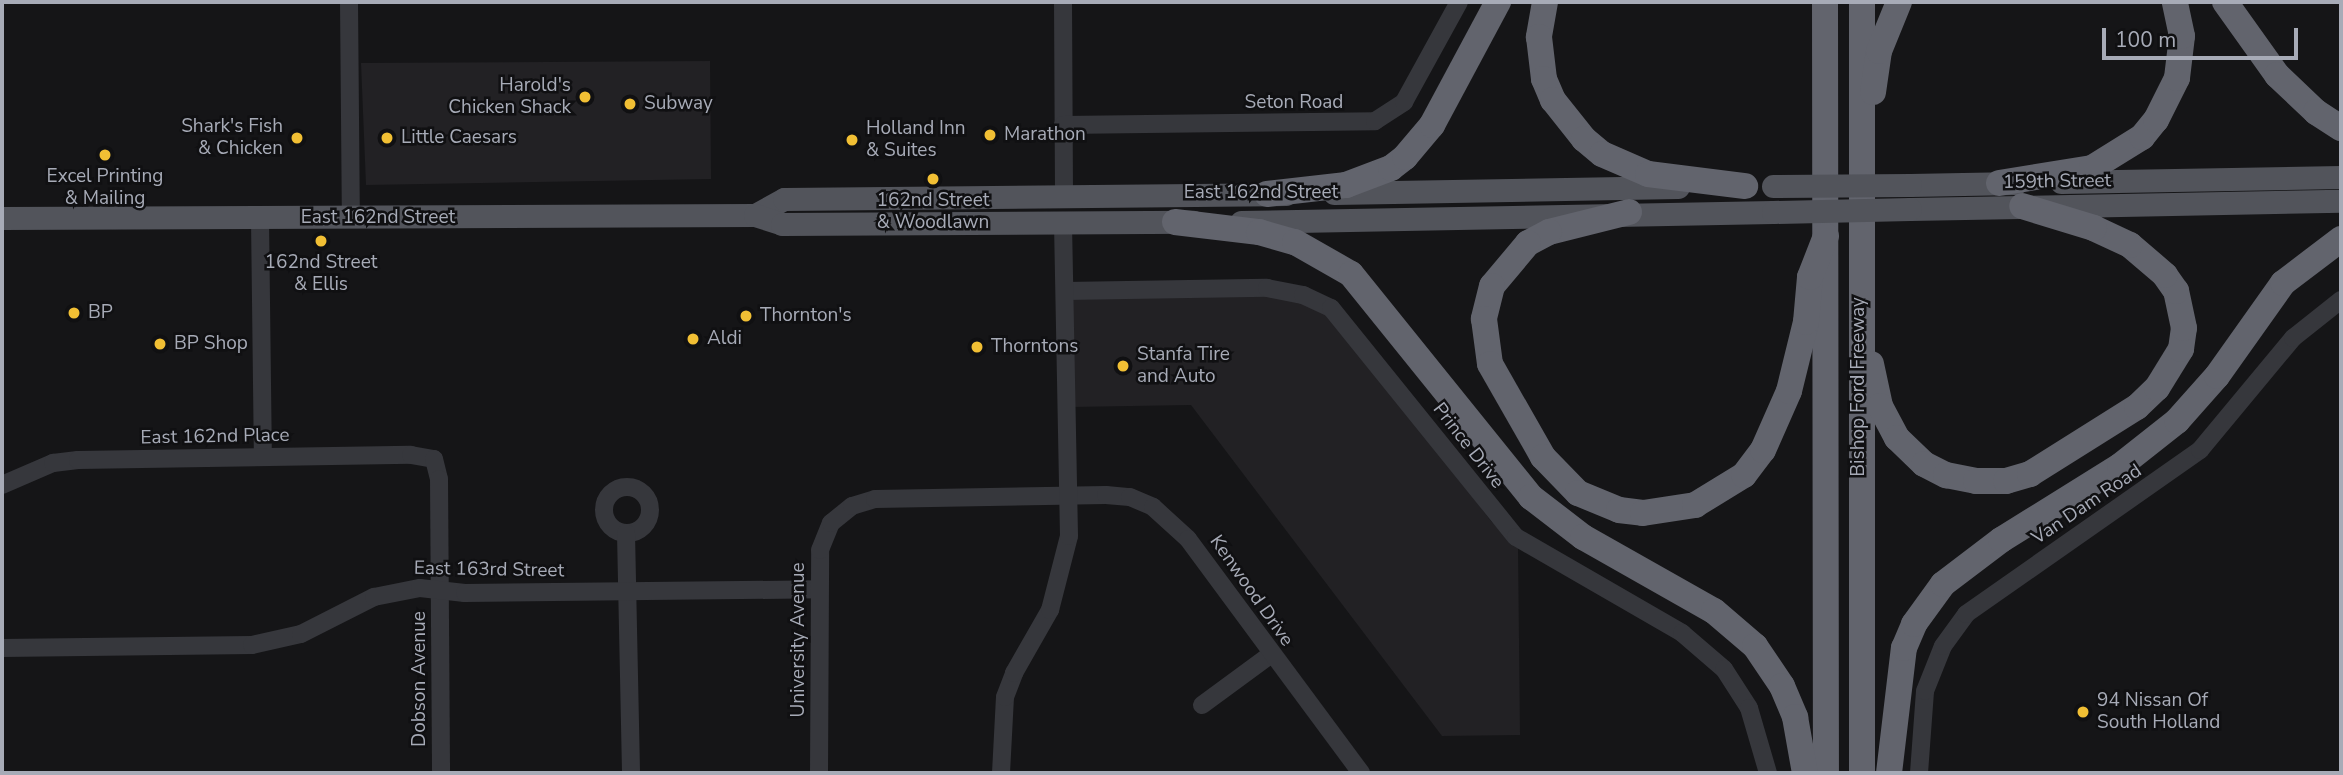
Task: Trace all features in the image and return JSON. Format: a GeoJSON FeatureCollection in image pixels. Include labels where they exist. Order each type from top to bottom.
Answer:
{"type":"FeatureCollection","features":[{"type":"Feature","properties":{"kind":"highway"},"geometry":{"type":"LineString","coordinates":[[1267,194],[1346,185],[1391,168],[1405,157],[1432,125],[1498,2]]}},
{"type":"Feature","properties":{"kind":"highway"},"geometry":{"type":"LineString","coordinates":[[1545,2],[1539,37],[1544,79],[1553,100],[1584,139],[1602,154],[1648,174],[1745,186]]}},
{"type":"Feature","properties":{"kind":"highway"},"geometry":{"type":"LineString","coordinates":[[1804,2],[1824,61]]}},
{"type":"Feature","properties":{"kind":"highway","name":"Bishop Ford Freeway"},"geometry":{"type":"LineString","coordinates":[[1825,2],[1826,773]]}},
{"type":"Feature","properties":{"kind":"highway","name":"Bishop Ford Freeway"},"geometry":{"type":"LineString","coordinates":[[1862,2],[1859,148],[1862,773]]}},
{"type":"Feature","properties":{"kind":"highway"},"geometry":{"type":"LineString","coordinates":[[1859,148],[1879,51],[1899,2]]}},
{"type":"Feature","properties":{"kind":"highway"},"geometry":{"type":"LineString","coordinates":[[1999,183],[2092,168],[2142,137],[2157,120],[2177,78],[2182,36],[2175,2]]}},
{"type":"Feature","properties":{"kind":"highway"},"geometry":{"type":"LineString","coordinates":[[2225,2],[2277,75],[2316,112],[2341,128]]}},
{"type":"Feature","properties":{"kind":"highway"},"geometry":{"type":"LineString","coordinates":[[1859,297],[1880,406],[1897,438],[1924,464],[1956,477],[2007,481],[2058,458],[2157,388],[2181,349],[2182,308],[2165,275],[2130,245],[2094,228],[2022,206]]}},
{"type":"Feature","properties":{"kind":"highway"},"geometry":{"type":"LineString","coordinates":[[1629,212],[1549,232],[1528,243],[1492,286],[1484,319],[1490,364],[1543,457],[1578,493],[1619,510],[1643,513],[1695,505],[1744,475],[1757,458],[1789,391],[1805,322],[1810,277],[1826,236]]}},
{"type":"Feature","properties":{"kind":"highway"},"geometry":{"type":"LineString","coordinates":[[1175,222],[1259,232],[1295,242],[1351,274],[1531,497],[1583,537],[1714,611],[1755,646],[1782,687],[1795,717],[1805,773]]}},
{"type":"Feature","properties":{"kind":"highway"},"geometry":{"type":"LineString","coordinates":[[1889,773],[1904,649],[1914,624],[1943,584],[2001,540],[2120,466],[2177,421],[2217,376],[2283,283],[2341,239]]}},
{"type":"Feature","properties":{"kind":"main road","name":"159th Street"},"geometry":{"type":"LineString","coordinates":[[1773,186],[2341,177]]}},
{"type":"Feature","properties":{"kind":"main road","name":"East 162nd Street"},"geometry":{"type":"LineString","coordinates":[[754,215],[783,199],[1064,193],[1267,194],[1773,186]]}},
{"type":"Feature","properties":{"kind":"main road"},"geometry":{"type":"LineString","coordinates":[[1063,222],[1064,193]]}},
{"type":"Feature","properties":{"kind":"main road","name":"159th Street"},"geometry":{"type":"LineString","coordinates":[[1773,212],[2341,201]]}},
{"type":"Feature","properties":{"kind":"main road","name":"East 162nd Street"},"geometry":{"type":"LineString","coordinates":[[2,218],[754,215],[782,224],[1175,222],[1629,212],[1773,212]]}},
{"type":"Feature","properties":{"kind":"street"},"geometry":{"type":"LineString","coordinates":[[349,2],[351,218]]}},
{"type":"Feature","properties":{"kind":"street"},"geometry":{"type":"LineString","coordinates":[[1063,2],[1064,193]]}},
{"type":"Feature","properties":{"kind":"street","name":"Seton Road"},"geometry":{"type":"LineString","coordinates":[[1063,125],[1375,121],[1404,102],[1459,2]]}},
{"type":"Feature","properties":{"kind":"street"},"geometry":{"type":"LineString","coordinates":[[260,219],[263,457]]}},
{"type":"Feature","properties":{"kind":"street"},"geometry":{"type":"LineString","coordinates":[[1001,773],[1005,697],[1058,587],[1069,536],[1063,222]]}},
{"type":"Feature","properties":{"kind":"street","name":"Prince Drive"},"geometry":{"type":"LineString","coordinates":[[1065,291],[1267,288],[1303,295],[1331,309],[1516,537],[1682,633],[1724,669],[1749,708],[1769,773]]}},
{"type":"Feature","properties":{"kind":"street","name":"Van Dam Road"},"geometry":{"type":"LineString","coordinates":[[1919,773],[1925,691],[1943,646],[1965,614],[2200,450],[2293,338],[2341,300]]}},
{"type":"Feature","properties":{"kind":"street","name":"East 162nd Place"},"geometry":{"type":"LineString","coordinates":[[2,485],[53,463],[78,460],[263,457],[434,459]]}},
{"type":"Feature","properties":{"kind":"street","name":"Dobson Avenue"},"geometry":{"type":"LineString","coordinates":[[434,459],[439,479],[441,773]]}},
{"type":"Feature","properties":{"kind":"street","name":"University Avenue"},"geometry":{"type":"LineString","coordinates":[[819,773],[819,589],[823,536],[840,514],[875,499],[1069,495]]}},
{"type":"Feature","properties":{"kind":"street","name":"Kenwood Drive"},"geometry":{"type":"LineString","coordinates":[[1069,495],[1130,497],[1168,519],[1361,773]]}},
{"type":"Feature","properties":{"kind":"street"},"geometry":{"type":"LineString","coordinates":[[626,533],[631,773]]}},
{"type":"Feature","properties":{"kind":"street","name":"East 163rd Street"},"geometry":{"type":"LineString","coordinates":[[2,649],[252,645],[301,634],[374,597],[399,590],[819,589]]}},
{"type":"Feature","properties":{"kind":"street"},"geometry":{"type":"LineString","coordinates":[[1202,705],[1270,656]]}},
{"type":"Feature","properties":{"kind":"shaded area"},"geometry":{"type":"Polygon","coordinates":[[[710,61],[711,179],[366,185],[361,63],[710,61]]]}},
{"type":"Feature","properties":{"kind":"shaded area"},"geometry":{"type":"Polygon","coordinates":[[[1271,295],[1294,298],[1330,316],[1355,341],[1491,521],[1518,547],[1520,735],[1442,736],[1191,405],[1071,407],[1070,298],[1271,295]]]}},
{"type":"Feature","properties":{"kind":"place","name":"Harold's Chicken Shack"},"geometry":{"type":"Point","coordinates":[585,97]}},
{"type":"Feature","properties":{"kind":"place","name":"Subway"},"geometry":{"type":"Point","coordinates":[630,104]}},
{"type":"Feature","properties":{"kind":"place","name":"Marathon"},"geometry":{"type":"Point","coordinates":[990,135]}},
{"type":"Feature","properties":{"kind":"place","name":"Shark's Fish & Chicken"},"geometry":{"type":"Point","coordinates":[297,138]}},
{"type":"Feature","properties":{"kind":"place","name":"Little Caesars"},"geometry":{"type":"Point","coordinates":[387,138]}},
{"type":"Feature","properties":{"kind":"place","name":"Holland Inn & Suites"},"geometry":{"type":"Point","coordinates":[852,140]}},
{"type":"Feature","properties":{"kind":"place","name":"Excel Printing & Mailing"},"geometry":{"type":"Point","coordinates":[105,155]}},
{"type":"Feature","properties":{"kind":"place","name":"162nd Street & Woodlawn"},"geometry":{"type":"Point","coordinates":[933,179]}},
{"type":"Feature","properties":{"kind":"place","name":"162nd Street & Ellis"},"geometry":{"type":"Point","coordinates":[321,241]}},
{"type":"Feature","properties":{"kind":"place","name":"BP"},"geometry":{"type":"Point","coordinates":[74,313]}},
{"type":"Feature","properties":{"kind":"place","name":"Thornton's"},"geometry":{"type":"Point","coordinates":[746,316]}},
{"type":"Feature","properties":{"kind":"place","name":"Aldi"},"geometry":{"type":"Point","coordinates":[693,339]}},
{"type":"Feature","properties":{"kind":"place","name":"BP Shop"},"geometry":{"type":"Point","coordinates":[160,344]}},
{"type":"Feature","properties":{"kind":"place","name":"Thorntons"},"geometry":{"type":"Point","coordinates":[977,347]}},
{"type":"Feature","properties":{"kind":"place","name":"Stanfa Tire and Auto"},"geometry":{"type":"Point","coordinates":[1123,366]}},
{"type":"Feature","properties":{"kind":"place","name":"94 Nissan Of South Holland"},"geometry":{"type":"Point","coordinates":[2083,712]}}]}
